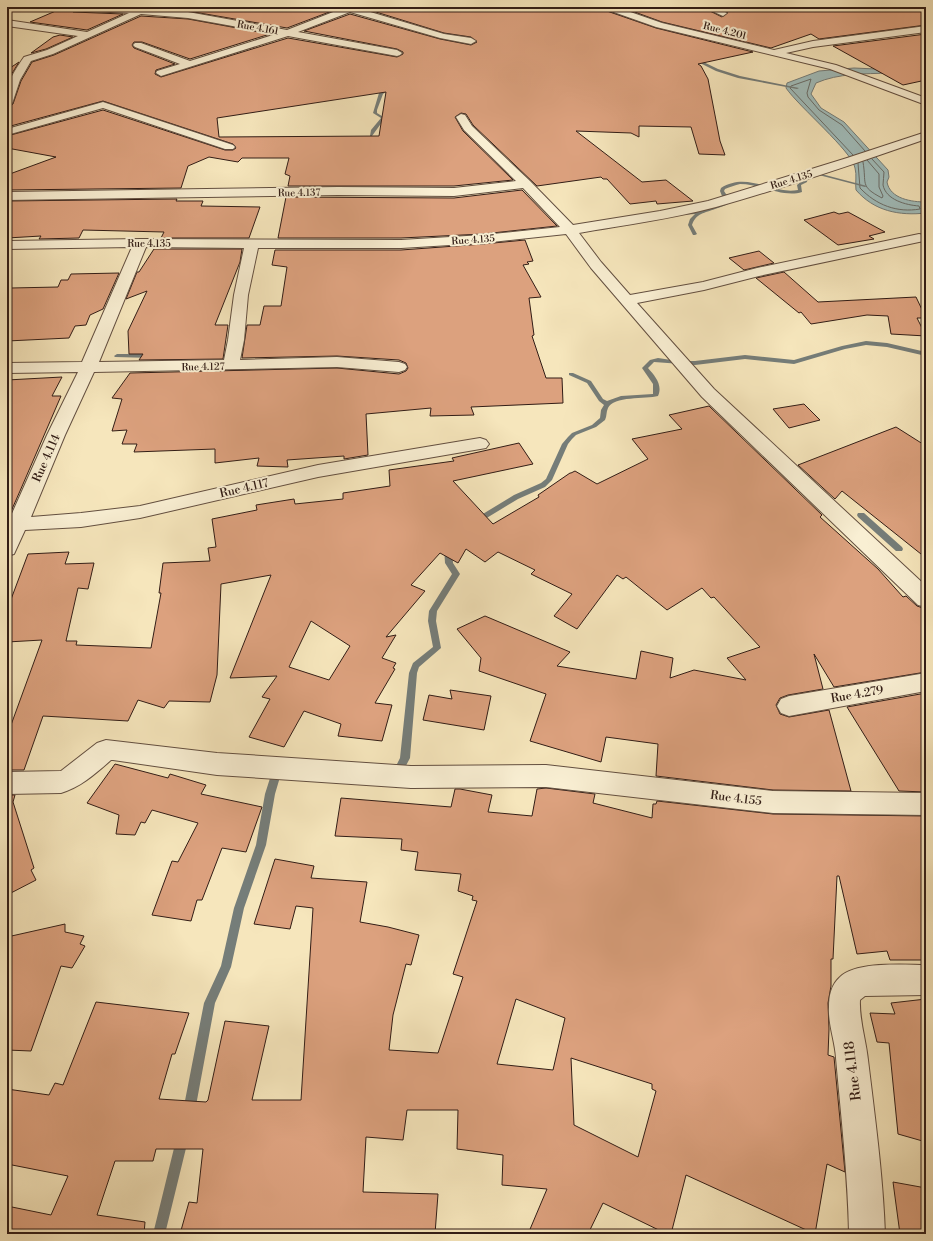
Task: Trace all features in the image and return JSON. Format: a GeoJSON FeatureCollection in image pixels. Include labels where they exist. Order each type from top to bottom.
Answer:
{"type":"FeatureCollection","features":[{"type":"Feature","properties":{"kind":"street","name":"Rue 4.161"},"geometry":{"type":"LineString","coordinates":[[73,7],[188,15],[288,33]]}},
{"type":"Feature","properties":{"kind":"street","name":"Rue 4.201"},"geometry":{"type":"LineString","coordinates":[[608,7],[674,29],[838,69],[926,102]]}},
{"type":"Feature","properties":{"kind":"street"},"geometry":{"type":"LineString","coordinates":[[707,7],[723,13]]}},
{"type":"Feature","properties":{"kind":"street"},"geometry":{"type":"LineString","coordinates":[[288,33],[352,8],[429,34],[471,41]]}},
{"type":"Feature","properties":{"kind":"street"},"geometry":{"type":"LineString","coordinates":[[20,56],[33,56],[50,52],[142,11]]}},
{"type":"Feature","properties":{"kind":"street"},"geometry":{"type":"LineString","coordinates":[[7,23],[90,35]]}},
{"type":"Feature","properties":{"kind":"street"},"geometry":{"type":"LineString","coordinates":[[771,53],[814,44],[926,29]]}},
{"type":"Feature","properties":{"kind":"street","name":"Rue 4.161"},"geometry":{"type":"LineString","coordinates":[[161,73],[288,33]]}},
{"type":"Feature","properties":{"kind":"street"},"geometry":{"type":"LineString","coordinates":[[288,33],[397,53]]}},
{"type":"Feature","properties":{"kind":"street"},"geometry":{"type":"LineString","coordinates":[[138,45],[190,64]]}},
{"type":"Feature","properties":{"kind":"street"},"geometry":{"type":"LineString","coordinates":[[7,104],[11,80],[24,62],[33,56]]}},
{"type":"Feature","properties":{"kind":"street"},"geometry":{"type":"LineString","coordinates":[[7,132],[103,105],[229,147]]}},
{"type":"Feature","properties":{"kind":"street"},"geometry":{"type":"LineString","coordinates":[[461,117],[468,128],[526,184],[570,230],[596,265],[708,393],[926,599]]}},
{"type":"Feature","properties":{"kind":"street","name":"Rue 4.135"},"geometry":{"type":"LineString","coordinates":[[7,245],[141,243],[401,244],[483,239],[570,230],[660,215],[711,204],[850,161],[926,135]]}},
{"type":"Feature","properties":{"kind":"street","name":"Rue 4.137"},"geometry":{"type":"LineString","coordinates":[[7,196],[338,191],[454,192],[526,184]]}},
{"type":"Feature","properties":{"kind":"street"},"geometry":{"type":"LineString","coordinates":[[626,300],[704,286],[758,272],[919,238]]}},
{"type":"Feature","properties":{"kind":"street","name":"Rue 4.114"},"geometry":{"type":"LineString","coordinates":[[7,549],[12,524],[88,368],[141,243]]}},
{"type":"Feature","properties":{"kind":"street"},"geometry":{"type":"LineString","coordinates":[[231,365],[236,340],[241,295],[252,244]]}},
{"type":"Feature","properties":{"kind":"street","name":"Rue 4.127"},"geometry":{"type":"LineString","coordinates":[[7,368],[88,368],[336,362],[399,367]]}},
{"type":"Feature","properties":{"kind":"street","name":"Rue 4.117"},"geometry":{"type":"LineString","coordinates":[[12,524],[81,520],[140,512],[318,471],[480,444]]}},
{"type":"Feature","properties":{"kind":"street","name":"Rue 4.279"},"geometry":{"type":"LineString","coordinates":[[789,706],[926,682]]}},
{"type":"Feature","properties":{"kind":"street","name":"Rue 4.155"},"geometry":{"type":"LineString","coordinates":[[7,783],[61,782],[68,780],[106,750],[113,750],[217,764],[411,777],[546,776],[773,802],[926,804]]}},
{"type":"Feature","properties":{"kind":"street","name":"Rue 4.118"},"geometry":{"type":"LineString","coordinates":[[867,1234],[866,1197],[851,1048],[844,1010],[846,994],[852,986],[865,981],[926,980]]}},
{"type":"Feature","properties":{"kind":"water"},"geometry":{"type":"Polygon","coordinates":[[[854,68],[876,69],[890,73],[834,77],[816,83],[811,94],[821,108],[844,122],[888,170],[889,177],[887,182],[892,192],[897,196],[908,200],[926,202],[926,213],[897,213],[879,207],[863,197],[856,190],[856,171],[852,160],[786,88],[787,83],[819,71],[854,68]]]}},
{"type":"Feature","properties":{"kind":"building"},"geometry":{"type":"Polygon","coordinates":[[[68,7],[73,12],[123,14],[87,30],[30,22],[68,7]]]}},
{"type":"Feature","properties":{"kind":"building"},"geometry":{"type":"Polygon","coordinates":[[[133,7],[320,7],[332,11],[287,28],[188,11],[133,7]]]}},
{"type":"Feature","properties":{"kind":"building"},"geometry":{"type":"Polygon","coordinates":[[[394,7],[414,11],[414,7],[603,7],[604,10],[656,28],[753,52],[698,64],[701,66],[708,79],[720,141],[725,155],[699,154],[691,127],[639,126],[639,137],[631,133],[576,131],[642,182],[666,180],[693,201],[657,204],[656,201],[630,204],[607,179],[603,179],[601,177],[537,186],[473,125],[466,114],[461,113],[455,117],[463,131],[513,180],[454,186],[288,186],[290,176],[285,174],[289,158],[242,158],[238,162],[209,157],[188,166],[181,188],[7,190],[7,175],[56,157],[7,148],[7,136],[103,110],[225,150],[233,150],[236,148],[233,144],[103,101],[7,127],[7,108],[13,104],[21,81],[32,62],[54,55],[141,16],[188,19],[270,34],[190,59],[142,42],[134,42],[132,45],[134,48],[175,64],[156,70],[155,74],[161,77],[288,38],[397,57],[403,54],[403,52],[397,49],[304,31],[350,14],[440,39],[471,45],[477,42],[471,37],[444,33],[363,8],[394,7]],[[386,92],[217,118],[219,137],[379,136],[386,92]]]}},
{"type":"Feature","properties":{"kind":"building"},"geometry":{"type":"Polygon","coordinates":[[[621,7],[702,7],[722,17],[728,12],[718,7],[915,7],[926,13],[926,25],[819,39],[811,34],[771,48],[662,22],[621,7]]]}},
{"type":"Feature","properties":{"kind":"building"},"geometry":{"type":"Polygon","coordinates":[[[926,34],[926,80],[903,85],[833,46],[926,34]]]}},
{"type":"Feature","properties":{"kind":"building"},"geometry":{"type":"Polygon","coordinates":[[[60,35],[73,37],[46,49],[31,53],[53,37],[60,35]]]}},
{"type":"Feature","properties":{"kind":"building"},"geometry":{"type":"Polygon","coordinates":[[[19,62],[11,75],[7,87],[7,70],[19,62]]]}},
{"type":"Feature","properties":{"kind":"building"},"geometry":{"type":"Polygon","coordinates":[[[522,190],[557,226],[483,234],[401,238],[278,238],[286,197],[454,198],[522,190]]]}},
{"type":"Feature","properties":{"kind":"building"},"geometry":{"type":"Polygon","coordinates":[[[177,199],[176,201],[203,201],[201,206],[260,207],[249,238],[161,238],[164,232],[83,230],[79,238],[39,239],[41,236],[7,238],[7,201],[177,199]]]}},
{"type":"Feature","properties":{"kind":"building"},"geometry":{"type":"Polygon","coordinates":[[[834,212],[839,214],[848,212],[885,232],[869,236],[874,239],[838,245],[804,220],[834,212]]]}},
{"type":"Feature","properties":{"kind":"building"},"geometry":{"type":"Polygon","coordinates":[[[525,240],[533,261],[527,262],[529,264],[523,265],[541,297],[529,298],[534,335],[532,336],[546,378],[562,378],[563,403],[471,407],[474,415],[430,416],[431,408],[366,414],[368,455],[344,459],[344,456],[287,460],[288,467],[257,466],[259,458],[215,463],[215,449],[134,452],[137,444],[122,444],[127,430],[112,431],[122,399],[112,398],[130,373],[337,368],[399,374],[406,371],[408,368],[406,363],[399,360],[337,356],[242,358],[247,325],[260,325],[264,306],[281,306],[287,267],[272,265],[275,250],[401,250],[525,240]]]}},
{"type":"Feature","properties":{"kind":"building"},"geometry":{"type":"Polygon","coordinates":[[[154,249],[242,249],[240,262],[215,325],[228,325],[223,359],[139,360],[143,354],[129,354],[128,331],[147,291],[126,299],[137,272],[139,272],[154,249]]]}},
{"type":"Feature","properties":{"kind":"building"},"geometry":{"type":"Polygon","coordinates":[[[759,251],[774,263],[744,270],[729,258],[759,251]]]}},
{"type":"Feature","properties":{"kind":"building"},"geometry":{"type":"Polygon","coordinates":[[[784,272],[818,302],[916,297],[926,318],[917,318],[926,336],[891,334],[888,316],[867,315],[811,324],[801,312],[799,313],[756,278],[784,272]]]}},
{"type":"Feature","properties":{"kind":"building"},"geometry":{"type":"Polygon","coordinates":[[[119,273],[103,309],[90,315],[86,325],[75,326],[69,338],[7,341],[7,295],[11,288],[58,287],[61,280],[68,280],[71,274],[119,273]]]}},
{"type":"Feature","properties":{"kind":"building"},"geometry":{"type":"Polygon","coordinates":[[[62,377],[52,396],[61,396],[9,516],[7,516],[7,380],[62,377]]]}},
{"type":"Feature","properties":{"kind":"building"},"geometry":{"type":"Polygon","coordinates":[[[804,404],[820,420],[789,428],[773,409],[804,404]]]}},
{"type":"Feature","properties":{"kind":"building"},"geometry":{"type":"Polygon","coordinates":[[[709,406],[822,515],[820,517],[878,569],[903,597],[906,596],[917,606],[926,609],[926,672],[834,687],[814,654],[823,689],[788,695],[780,698],[776,705],[780,714],[789,717],[829,710],[851,791],[773,790],[656,776],[658,744],[606,737],[601,762],[530,741],[546,694],[479,671],[481,658],[457,629],[485,616],[570,652],[557,666],[636,679],[641,651],[673,658],[670,678],[694,670],[746,680],[727,658],[760,647],[714,597],[711,598],[702,588],[667,610],[626,577],[623,579],[617,575],[577,629],[554,616],[572,594],[531,574],[535,570],[498,552],[485,562],[466,549],[458,563],[440,553],[411,585],[425,591],[386,637],[396,635],[382,658],[396,663],[393,668],[395,669],[375,703],[392,705],[382,741],[338,736],[341,724],[304,711],[284,747],[249,737],[270,699],[262,697],[277,676],[230,678],[271,575],[221,584],[217,675],[210,702],[169,701],[164,708],[138,700],[128,721],[43,716],[24,770],[7,770],[7,725],[11,725],[42,640],[7,642],[7,610],[28,554],[69,552],[65,564],[94,563],[88,589],[78,588],[66,641],[77,641],[76,645],[151,648],[161,593],[159,593],[163,563],[210,561],[208,548],[216,547],[212,519],[257,510],[256,505],[294,499],[295,504],[343,499],[343,493],[390,486],[389,470],[454,461],[452,458],[519,443],[533,464],[453,481],[493,524],[539,497],[538,495],[570,473],[575,471],[597,484],[648,459],[632,439],[682,429],[669,415],[709,406]],[[311,621],[289,667],[329,680],[350,646],[311,621]]]}},
{"type":"Feature","properties":{"kind":"building"},"geometry":{"type":"Polygon","coordinates":[[[896,427],[926,446],[926,558],[842,491],[835,499],[798,465],[896,427]]]}},
{"type":"Feature","properties":{"kind":"building"},"geometry":{"type":"Polygon","coordinates":[[[450,690],[491,696],[484,730],[423,720],[429,695],[452,699],[450,690]]]}},
{"type":"Feature","properties":{"kind":"building"},"geometry":{"type":"Polygon","coordinates":[[[926,693],[926,792],[899,791],[847,707],[926,693]]]}},
{"type":"Feature","properties":{"kind":"building"},"geometry":{"type":"Polygon","coordinates":[[[115,764],[168,778],[170,774],[206,785],[201,794],[262,807],[246,852],[222,848],[202,900],[197,900],[191,921],[152,915],[172,861],[178,862],[198,823],[152,810],[145,823],[141,822],[135,835],[116,834],[119,815],[87,803],[115,764]]]}},
{"type":"Feature","properties":{"kind":"building"},"geometry":{"type":"Polygon","coordinates":[[[546,788],[595,794],[593,803],[652,818],[653,804],[656,804],[657,801],[773,814],[926,816],[926,960],[890,960],[887,951],[857,954],[839,876],[837,876],[833,959],[831,959],[831,986],[828,1003],[828,1055],[834,1057],[845,1172],[827,1164],[815,1234],[686,1175],[671,1234],[667,1234],[603,1203],[588,1234],[528,1234],[547,1189],[502,1185],[503,1155],[457,1149],[458,1110],[407,1110],[403,1140],[366,1137],[363,1192],[438,1194],[435,1234],[180,1234],[189,1202],[197,1203],[203,1149],[156,1149],[153,1161],[115,1161],[97,1215],[145,1222],[144,1234],[7,1234],[7,1206],[51,1215],[68,1176],[7,1164],[7,1089],[49,1095],[55,1083],[63,1085],[96,1002],[189,1013],[175,1054],[172,1054],[159,1099],[206,1102],[208,1100],[225,1021],[269,1026],[252,1100],[301,1100],[313,908],[296,906],[290,929],[254,924],[275,859],[314,866],[311,878],[367,882],[360,922],[419,935],[411,965],[406,964],[393,1015],[389,1050],[438,1053],[463,977],[453,974],[477,901],[472,900],[473,896],[458,891],[461,874],[415,870],[418,852],[401,850],[402,839],[335,836],[341,798],[451,807],[455,789],[460,789],[492,795],[488,812],[532,816],[537,789],[546,788]],[[516,999],[497,1064],[553,1070],[565,1018],[516,999]],[[571,1058],[574,1125],[638,1157],[656,1091],[652,1089],[652,1084],[571,1058]]]}},
{"type":"Feature","properties":{"kind":"building"},"geometry":{"type":"Polygon","coordinates":[[[7,795],[15,795],[13,802],[34,868],[31,870],[36,880],[7,895],[7,795]]]}},
{"type":"Feature","properties":{"kind":"building"},"geometry":{"type":"Polygon","coordinates":[[[65,924],[65,932],[84,936],[80,944],[85,946],[72,968],[61,966],[31,1051],[7,1050],[7,937],[65,924]]]}},
{"type":"Feature","properties":{"kind":"building"},"geometry":{"type":"Polygon","coordinates":[[[926,999],[926,1142],[898,1134],[889,1043],[877,1042],[870,1013],[895,1014],[891,1003],[926,999]]]}},
{"type":"Feature","properties":{"kind":"building"},"geometry":{"type":"Polygon","coordinates":[[[893,1182],[926,1188],[926,1234],[900,1234],[893,1182]]]}},
{"type":"Feature","properties":{"kind":"waterway"},"geometry":{"type":"LineString","coordinates":[[693,58],[717,70],[739,77],[797,88]]}},
{"type":"Feature","properties":{"kind":"waterway"},"geometry":{"type":"LineString","coordinates":[[371,135],[373,130],[383,118],[375,113],[381,93],[390,87]]}},
{"type":"Feature","properties":{"kind":"waterway"},"geometry":{"type":"LineString","coordinates":[[753,184],[796,192],[800,191],[799,185],[805,181],[806,174],[810,172],[865,186]]}},
{"type":"Feature","properties":{"kind":"waterway"},"geometry":{"type":"LineString","coordinates":[[681,214],[720,206],[732,200],[724,195],[722,191],[723,188],[738,183],[752,184]]}},
{"type":"Feature","properties":{"kind":"waterway"},"geometry":{"type":"LineString","coordinates":[[695,234],[690,225],[692,219],[699,212]]}},
{"type":"Feature","properties":{"kind":"waterway"},"geometry":{"type":"LineString","coordinates":[[477,520],[516,497],[543,485],[549,480],[565,444],[574,434],[594,426],[603,419],[604,408],[609,403],[621,398],[656,395],[656,384],[645,368],[652,361],[658,360],[678,363],[695,363],[745,357],[794,362],[844,347],[866,343],[887,345],[926,354]]}},
{"type":"Feature","properties":{"kind":"waterway"},"geometry":{"type":"LineString","coordinates":[[117,356],[152,356]]}},
{"type":"Feature","properties":{"kind":"waterway"},"geometry":{"type":"LineString","coordinates":[[232,370],[271,368]]}},
{"type":"Feature","properties":{"kind":"waterway"},"geometry":{"type":"LineString","coordinates":[[571,374],[589,382],[601,400],[607,404]]}},
{"type":"Feature","properties":{"kind":"waterway"},"geometry":{"type":"LineString","coordinates":[[861,515],[899,549]]}},
{"type":"Feature","properties":{"kind":"waterway"},"geometry":{"type":"LineString","coordinates":[[397,774],[405,758],[413,673],[416,665],[437,648],[432,621],[433,611],[456,574],[449,563],[448,547]]}},
{"type":"Feature","properties":{"kind":"waterway"},"geometry":{"type":"LineString","coordinates":[[189,1111],[210,1003],[226,967],[239,908],[261,845],[270,794],[276,775],[280,771]]}},
{"type":"Feature","properties":{"kind":"waterway"},"geometry":{"type":"LineString","coordinates":[[159,1234],[182,1140]]}}]}
